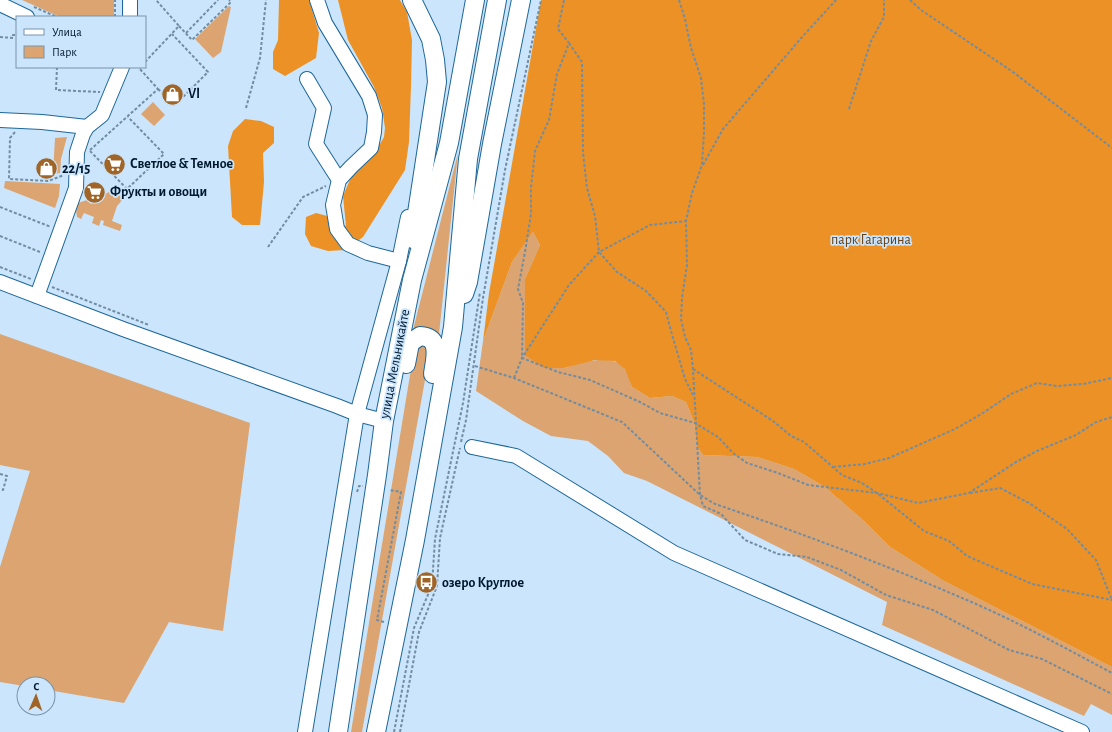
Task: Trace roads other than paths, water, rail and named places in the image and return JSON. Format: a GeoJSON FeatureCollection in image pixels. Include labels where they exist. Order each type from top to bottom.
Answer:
{"type":"FeatureCollection","features":[{"type":"Feature","properties":{"kind":"main road"},"geometry":{"type":"LineString","coordinates":[[412,0],[430,39],[435,60],[437,82],[413,236],[412,280]]}},
{"type":"Feature","properties":{"kind":"main road","name":"улица Мельникайте"},"geometry":{"type":"LineString","coordinates":[[338,732],[384,421],[412,280],[449,143],[475,0]]}},
{"type":"Feature","properties":{"kind":"main road"},"geometry":{"type":"LineString","coordinates":[[376,732],[401,609],[453,327],[468,159],[497,0]]}},
{"type":"Feature","properties":{"kind":"main road"},"geometry":{"type":"LineString","coordinates":[[453,327],[468,282],[492,144],[522,0]]}},
{"type":"Feature","properties":{"kind":"main road"},"geometry":{"type":"LineString","coordinates":[[377,476],[392,436],[410,343],[420,336],[429,338],[436,346],[429,414],[433,438]]}},
{"type":"Feature","properties":{"kind":"lane"},"geometry":{"type":"LineString","coordinates":[[130,0],[130,16]]}},
{"type":"Feature","properties":{"kind":"lane"},"geometry":{"type":"LineString","coordinates":[[317,0],[325,23],[369,96],[375,115],[371,148],[351,166],[339,180],[333,205],[337,229],[348,244],[368,253],[399,261]]}},
{"type":"Feature","properties":{"kind":"lane"},"geometry":{"type":"LineString","coordinates":[[0,4],[30,11]]}},
{"type":"Feature","properties":{"kind":"lane"},"geometry":{"type":"LineString","coordinates":[[39,290],[76,188],[77,152],[87,127],[102,116],[122,68]]}},
{"type":"Feature","properties":{"kind":"lane"},"geometry":{"type":"LineString","coordinates":[[307,80],[324,108],[316,144],[339,180]]}},
{"type":"Feature","properties":{"kind":"lane"},"geometry":{"type":"LineString","coordinates":[[0,120],[42,122],[87,127]]}},
{"type":"Feature","properties":{"kind":"lane"},"geometry":{"type":"LineString","coordinates":[[305,732],[357,414],[399,261],[428,137]]}},
{"type":"Feature","properties":{"kind":"lane"},"geometry":{"type":"LineString","coordinates":[[0,282],[39,290],[357,414],[384,421]]}},
{"type":"Feature","properties":{"kind":"lane"},"geometry":{"type":"LineString","coordinates":[[472,447],[516,456],[674,553],[1082,732]]}},
{"type":"Feature","properties":{"kind":"place","name":"Vl"},"geometry":{"type":"Point","coordinates":[173,94]}},
{"type":"Feature","properties":{"kind":"place","name":"Светлое & Темное"},"geometry":{"type":"Point","coordinates":[114,164]}},
{"type":"Feature","properties":{"kind":"place","name":"22/15"},"geometry":{"type":"Point","coordinates":[47,169]}},
{"type":"Feature","properties":{"kind":"place","name":"Фрукты и овощи"},"geometry":{"type":"Point","coordinates":[94,192]}},
{"type":"Feature","properties":{"kind":"place","name":"озеро Круглое"},"geometry":{"type":"Point","coordinates":[426,583]}},
{"type":"Feature","properties":{"kind":"park label","name":"парк Гагарина"},"geometry":{"type":"Point","coordinates":[871,240]}}]}
